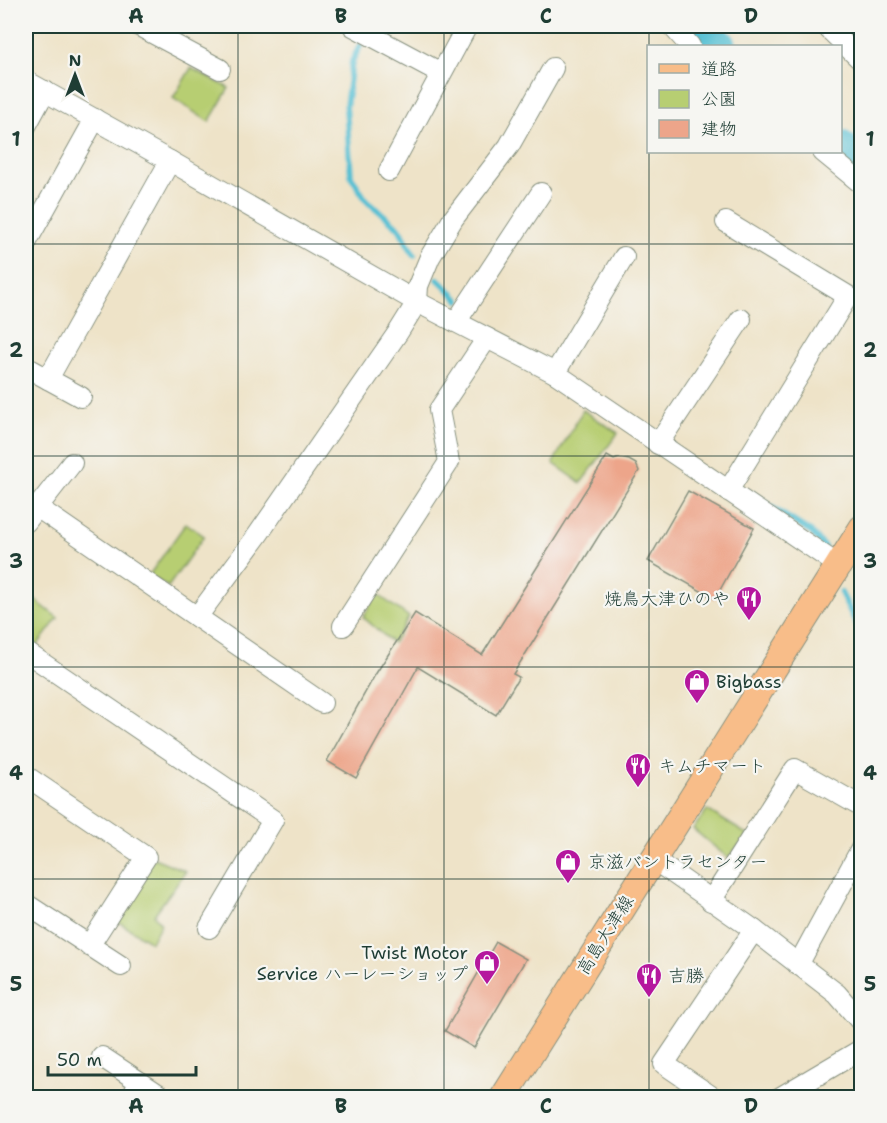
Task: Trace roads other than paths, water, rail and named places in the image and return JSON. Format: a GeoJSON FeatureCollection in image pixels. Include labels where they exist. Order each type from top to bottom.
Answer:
{"type":"FeatureCollection","features":[{"type":"Feature","properties":{"kind":"main road","name":"高島大津線"},"geometry":{"type":"LineString","coordinates":[[503,1098],[861,528]]}},
{"type":"Feature","properties":{"kind":"street"},"geometry":{"type":"LineString","coordinates":[[139,26],[220,69]]}},
{"type":"Feature","properties":{"kind":"street"},"geometry":{"type":"LineString","coordinates":[[353,26],[441,74]]}},
{"type":"Feature","properties":{"kind":"street"},"geometry":{"type":"LineString","coordinates":[[389,171],[467,26]]}},
{"type":"Feature","properties":{"kind":"street"},"geometry":{"type":"LineString","coordinates":[[672,26],[689,45]]}},
{"type":"Feature","properties":{"kind":"street"},"geometry":{"type":"LineString","coordinates":[[831,26],[829,29],[861,61]]}},
{"type":"Feature","properties":{"kind":"street"},"geometry":{"type":"LineString","coordinates":[[197,617],[264,526],[399,331],[417,302],[418,286],[430,257],[453,219],[509,147],[553,68]]}},
{"type":"Feature","properties":{"kind":"street"},"geometry":{"type":"LineString","coordinates":[[26,81],[417,302],[555,373],[838,565]]}},
{"type":"Feature","properties":{"kind":"street"},"geometry":{"type":"LineString","coordinates":[[26,126],[45,91]]}},
{"type":"Feature","properties":{"kind":"street"},"geometry":{"type":"LineString","coordinates":[[26,243],[95,119]]}},
{"type":"Feature","properties":{"kind":"street"},"geometry":{"type":"LineString","coordinates":[[825,153],[861,184]]}},
{"type":"Feature","properties":{"kind":"street"},"geometry":{"type":"LineString","coordinates":[[48,379],[170,161]]}},
{"type":"Feature","properties":{"kind":"street"},"geometry":{"type":"LineString","coordinates":[[456,322],[541,193]]}},
{"type":"Feature","properties":{"kind":"street"},"geometry":{"type":"LineString","coordinates":[[726,222],[848,296],[728,491]]}},
{"type":"Feature","properties":{"kind":"street"},"geometry":{"type":"LineString","coordinates":[[555,373],[624,257]]}},
{"type":"Feature","properties":{"kind":"street"},"geometry":{"type":"LineString","coordinates":[[658,444],[741,319]]}},
{"type":"Feature","properties":{"kind":"street"},"geometry":{"type":"LineString","coordinates":[[344,626],[449,462],[439,410],[487,338]]}},
{"type":"Feature","properties":{"kind":"street"},"geometry":{"type":"LineString","coordinates":[[26,367],[81,397]]}},
{"type":"Feature","properties":{"kind":"street"},"geometry":{"type":"LineString","coordinates":[[72,463],[32,515],[197,617],[322,703]]}},
{"type":"Feature","properties":{"kind":"street"},"geometry":{"type":"LineString","coordinates":[[26,652],[273,820],[209,928]]}},
{"type":"Feature","properties":{"kind":"street"},"geometry":{"type":"LineString","coordinates":[[711,901],[795,769],[861,807]]}},
{"type":"Feature","properties":{"kind":"street"},"geometry":{"type":"LineString","coordinates":[[26,776],[146,857],[89,946]]}},
{"type":"Feature","properties":{"kind":"street"},"geometry":{"type":"LineString","coordinates":[[798,965],[861,847]]}},
{"type":"Feature","properties":{"kind":"street"},"geometry":{"type":"LineString","coordinates":[[653,859],[754,930],[837,994],[861,1023]]}},
{"type":"Feature","properties":{"kind":"street"},"geometry":{"type":"LineString","coordinates":[[26,904],[121,966]]}},
{"type":"Feature","properties":{"kind":"street"},"geometry":{"type":"LineString","coordinates":[[714,1098],[664,1064],[754,930]]}},
{"type":"Feature","properties":{"kind":"street"},"geometry":{"type":"LineString","coordinates":[[779,1098],[861,1049]]}},
{"type":"Feature","properties":{"kind":"street"},"geometry":{"type":"LineString","coordinates":[[102,1057],[135,1090],[164,1098]]}},
{"type":"Feature","properties":{"kind":"waterway"},"geometry":{"type":"LineString","coordinates":[[696,26],[718,45]]}},
{"type":"Feature","properties":{"kind":"waterway"},"geometry":{"type":"LineString","coordinates":[[360,46],[352,61],[346,107],[351,176],[366,200],[399,228],[414,255]]}},
{"type":"Feature","properties":{"kind":"waterway"},"geometry":{"type":"LineString","coordinates":[[842,150],[862,166]]}},
{"type":"Feature","properties":{"kind":"waterway"},"geometry":{"type":"LineString","coordinates":[[438,279],[459,300]]}},
{"type":"Feature","properties":{"kind":"waterway"},"geometry":{"type":"LineString","coordinates":[[752,495],[812,533],[824,547]]}},
{"type":"Feature","properties":{"kind":"waterway"},"geometry":{"type":"LineString","coordinates":[[841,593],[862,635]]}},
{"type":"Feature","properties":{"kind":"place","name":"焼鳥大津ひのや"},"geometry":{"type":"Point","coordinates":[749,622]}},
{"type":"Feature","properties":{"kind":"place","name":"Bigbass"},"geometry":{"type":"Point","coordinates":[697,705]}},
{"type":"Feature","properties":{"kind":"place","name":"キムチマート"},"geometry":{"type":"Point","coordinates":[638,789]}},
{"type":"Feature","properties":{"kind":"place","name":"京滋バントラセンター"},"geometry":{"type":"Point","coordinates":[568,885]}},
{"type":"Feature","properties":{"kind":"place","name":"Twist Motor Service ハーレーショップ"},"geometry":{"type":"Point","coordinates":[487,986]}},
{"type":"Feature","properties":{"kind":"place","name":"吉勝"},"geometry":{"type":"Point","coordinates":[649,999]}}]}
